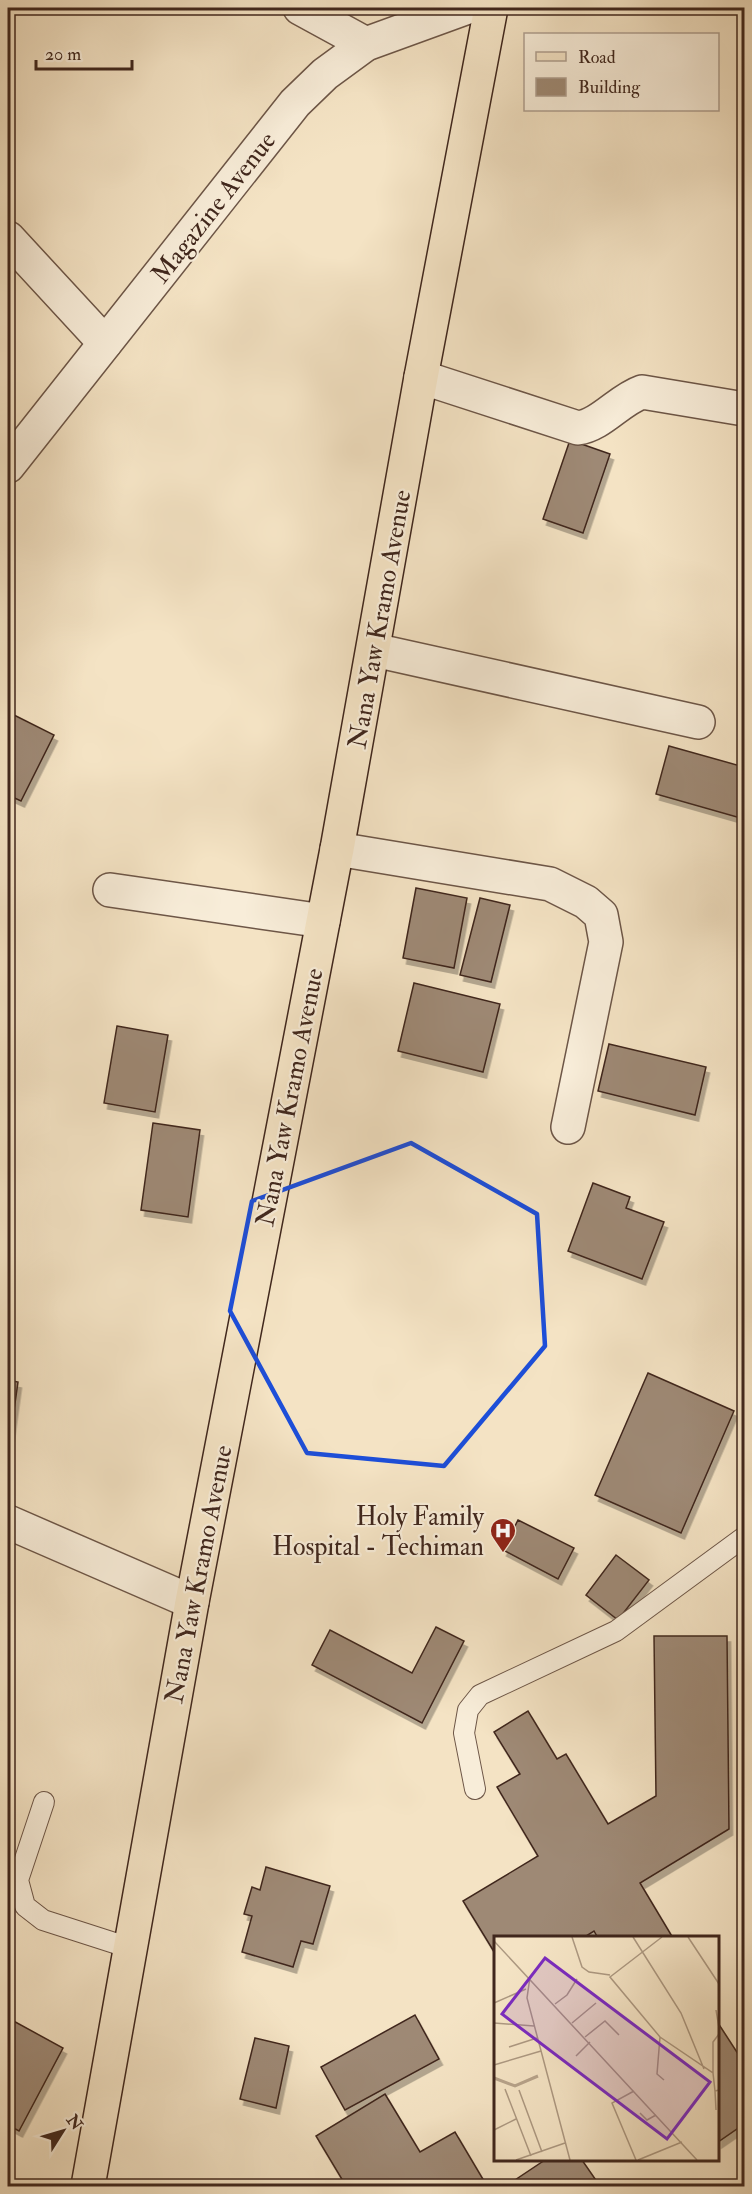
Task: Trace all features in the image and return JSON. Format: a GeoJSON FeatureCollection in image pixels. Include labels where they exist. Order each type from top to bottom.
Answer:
{"type":"FeatureCollection","features":[{"type":"Feature","properties":{"kind":"main road","name":"Nana Yaw Kramo Avenue"},"geometry":{"type":"LineString","coordinates":[[88,2187],[192,1602],[338,849],[421,377],[491,8]]}},
{"type":"Feature","properties":{"kind":"street"},"geometry":{"type":"LineString","coordinates":[[300,8],[366,44]]}},
{"type":"Feature","properties":{"kind":"street","name":"Magazine Avenue"},"geometry":{"type":"LineString","coordinates":[[12,453],[105,343],[295,103],[325,74],[366,44],[465,8]]}},
{"type":"Feature","properties":{"kind":"street"},"geometry":{"type":"LineString","coordinates":[[8,238],[105,343]]}},
{"type":"Feature","properties":{"kind":"street"},"geometry":{"type":"LineString","coordinates":[[421,377],[578,428],[590,426],[628,397],[642,392],[744,409]]}},
{"type":"Feature","properties":{"kind":"street"},"geometry":{"type":"LineString","coordinates":[[374,650],[698,722]]}},
{"type":"Feature","properties":{"kind":"street"},"geometry":{"type":"LineString","coordinates":[[338,849],[550,884],[586,902],[601,915],[606,942],[568,1127]]}},
{"type":"Feature","properties":{"kind":"street"},"geometry":{"type":"LineString","coordinates":[[110,890],[324,921]]}},
{"type":"Feature","properties":{"kind":"street"},"geometry":{"type":"LineString","coordinates":[[8,1522],[192,1602]]}},
{"type":"Feature","properties":{"kind":"lane"},"geometry":{"type":"LineString","coordinates":[[475,1790],[464,1733],[468,1710],[480,1695],[616,1631],[744,1537]]}},
{"type":"Feature","properties":{"kind":"lane"},"geometry":{"type":"LineString","coordinates":[[44,1802],[18,1880],[26,1906],[43,1920],[130,1948]]}},
{"type":"Feature","properties":{"kind":"highlighted area"},"geometry":{"type":"Polygon","coordinates":[[[411,1143],[537,1214],[545,1346],[444,1466],[307,1453],[230,1311],[252,1201],[411,1143]]]}},
{"type":"Feature","properties":{"kind":"building"},"geometry":{"type":"Polygon","coordinates":[[[570,440],[610,454],[583,533],[543,519],[570,440]]]}},
{"type":"Feature","properties":{"kind":"building"},"geometry":{"type":"Polygon","coordinates":[[[8,712],[54,735],[21,801],[8,795],[8,712]]]}},
{"type":"Feature","properties":{"kind":"building"},"geometry":{"type":"Polygon","coordinates":[[[669,746],[744,767],[744,819],[656,794],[669,746]]]}},
{"type":"Feature","properties":{"kind":"building"},"geometry":{"type":"Polygon","coordinates":[[[416,888],[467,898],[454,968],[403,958],[416,888]]]}},
{"type":"Feature","properties":{"kind":"building"},"geometry":{"type":"Polygon","coordinates":[[[480,898],[510,905],[491,982],[460,975],[480,898]]]}},
{"type":"Feature","properties":{"kind":"building"},"geometry":{"type":"Polygon","coordinates":[[[414,983],[500,1004],[483,1072],[398,1051],[414,983]]]}},
{"type":"Feature","properties":{"kind":"building"},"geometry":{"type":"Polygon","coordinates":[[[117,1026],[168,1035],[155,1112],[104,1103],[117,1026]]]}},
{"type":"Feature","properties":{"kind":"building"},"geometry":{"type":"Polygon","coordinates":[[[609,1044],[706,1067],[695,1115],[598,1091],[609,1044]]]}},
{"type":"Feature","properties":{"kind":"building"},"geometry":{"type":"Polygon","coordinates":[[[153,1123],[200,1130],[188,1217],[141,1210],[153,1123]]]}},
{"type":"Feature","properties":{"kind":"building"},"geometry":{"type":"Polygon","coordinates":[[[593,1183],[630,1197],[626,1208],[664,1222],[642,1279],[568,1251],[593,1183]]]}},
{"type":"Feature","properties":{"kind":"building"},"geometry":{"type":"Polygon","coordinates":[[[648,1373],[734,1411],[681,1533],[595,1495],[648,1373]]]}},
{"type":"Feature","properties":{"kind":"building"},"geometry":{"type":"Polygon","coordinates":[[[8,1380],[18,1382],[9,1446],[8,1446],[8,1380]]]}},
{"type":"Feature","properties":{"kind":"building"},"geometry":{"type":"Polygon","coordinates":[[[518,1520],[574,1548],[558,1579],[503,1550],[518,1520]]]}},
{"type":"Feature","properties":{"kind":"building"},"geometry":{"type":"Polygon","coordinates":[[[616,1555],[649,1580],[618,1620],[586,1595],[616,1555]]]}},
{"type":"Feature","properties":{"kind":"building"},"geometry":{"type":"Polygon","coordinates":[[[436,1627],[464,1641],[422,1723],[312,1665],[330,1630],[412,1673],[436,1627]]]}},
{"type":"Feature","properties":{"kind":"building"},"geometry":{"type":"Polygon","coordinates":[[[654,1636],[727,1636],[729,1829],[640,1883],[672,1936],[597,1936],[594,1931],[586,1936],[494,1936],[494,1952],[463,1901],[538,1856],[497,1787],[520,1774],[494,1732],[528,1711],[557,1759],[566,1754],[608,1824],[656,1796],[654,1636]]]}},
{"type":"Feature","properties":{"kind":"building"},"geometry":{"type":"Polygon","coordinates":[[[266,1867],[330,1886],[313,1944],[301,1941],[293,1967],[242,1952],[252,1916],[244,1914],[252,1887],[260,1890],[266,1867]]]}},
{"type":"Feature","properties":{"kind":"building"},"geometry":{"type":"Polygon","coordinates":[[[415,2015],[439,2059],[345,2110],[321,2067],[415,2015]]]}},
{"type":"Feature","properties":{"kind":"building"},"geometry":{"type":"Polygon","coordinates":[[[8,2018],[63,2048],[19,2131],[8,2125],[8,2018]]]}},
{"type":"Feature","properties":{"kind":"building"},"geometry":{"type":"Polygon","coordinates":[[[719,2025],[744,2063],[744,2124],[719,2141],[719,2025]]]}},
{"type":"Feature","properties":{"kind":"building"},"geometry":{"type":"Polygon","coordinates":[[[255,2038],[289,2046],[276,2108],[240,2099],[255,2038]]]}},
{"type":"Feature","properties":{"kind":"building"},"geometry":{"type":"Polygon","coordinates":[[[385,2094],[420,2152],[455,2132],[487,2186],[346,2186],[316,2136],[385,2094]]]}},
{"type":"Feature","properties":{"kind":"building"},"geometry":{"type":"Polygon","coordinates":[[[544,2161],[583,2161],[600,2186],[506,2186],[544,2161]]]}},
{"type":"Feature","properties":{"kind":"place","name":"Holy Family Hospital - Techiman"},"geometry":{"type":"Point","coordinates":[503,1554]}}]}
